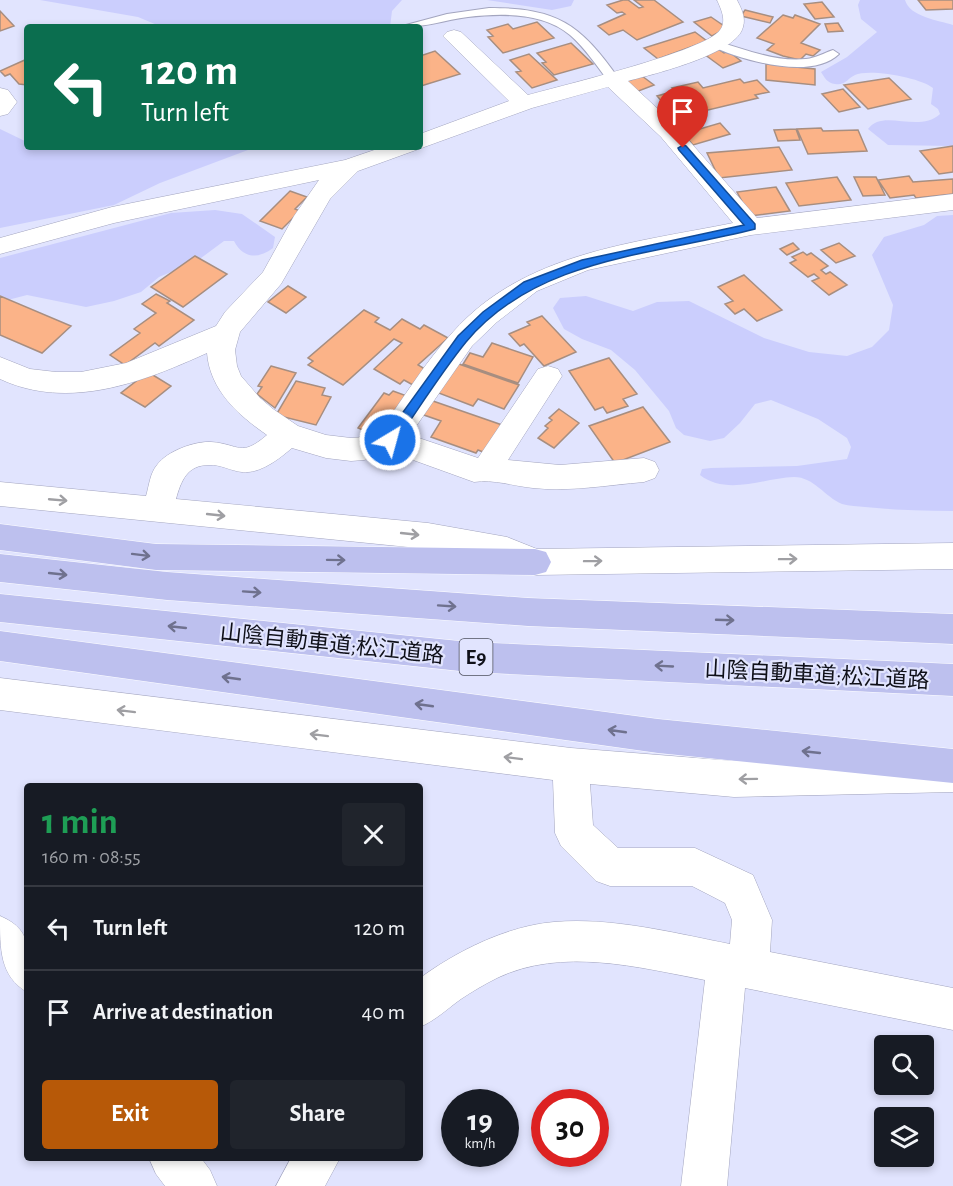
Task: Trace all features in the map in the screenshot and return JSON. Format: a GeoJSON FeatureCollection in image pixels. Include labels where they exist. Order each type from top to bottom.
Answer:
{"type":"FeatureCollection","features":[{"type":"Feature","properties":{"kind":"highway"},"geometry":{"type":"LineString","coordinates":[[0,537],[156,557],[535,562]]}},
{"type":"Feature","properties":{"kind":"highway","name":"山陰自動車道;松江道路"},"geometry":{"type":"LineString","coordinates":[[0,568],[167,586],[516,612],[953,629]]}},
{"type":"Feature","properties":{"kind":"highway","name":"山陰自動車道;松江道路"},"geometry":{"type":"LineString","coordinates":[[0,608],[469,657],[953,680]]}},
{"type":"Feature","properties":{"kind":"highway"},"geometry":{"type":"LineString","coordinates":[[0,646],[658,736],[953,766]]}},
{"type":"Feature","properties":{"kind":"street"},"geometry":{"type":"LineString","coordinates":[[423,141],[524,103],[656,67],[716,44],[727,37],[733,27],[733,12],[726,0]]}},
{"type":"Feature","properties":{"kind":"street"},"geometry":{"type":"LineString","coordinates":[[454,36],[524,103]]}},
{"type":"Feature","properties":{"kind":"street"},"geometry":{"type":"LineString","coordinates":[[614,79],[669,132],[751,226]]}},
{"type":"Feature","properties":{"kind":"street"},"geometry":{"type":"LineString","coordinates":[[0,95],[6,102],[0,110]]}},
{"type":"Feature","properties":{"kind":"street"},"geometry":{"type":"LineString","coordinates":[[0,246],[112,215],[350,166],[398,150]]}},
{"type":"Feature","properties":{"kind":"street"},"geometry":{"type":"LineString","coordinates":[[350,166],[322,193],[272,280],[226,333],[221,348],[223,364],[229,380],[254,412],[288,434],[328,448],[347,451],[378,447],[390,440],[462,339],[487,315],[528,285],[582,263],[751,226],[953,202]]}},
{"type":"Feature","properties":{"kind":"street"},"geometry":{"type":"LineString","coordinates":[[0,367],[27,379],[46,382],[97,381],[135,372],[226,333]]}},
{"type":"Feature","properties":{"kind":"street"},"geometry":{"type":"LineString","coordinates":[[487,468],[548,376]]}},
{"type":"Feature","properties":{"kind":"street"},"geometry":{"type":"LineString","coordinates":[[158,509],[168,472],[188,458],[210,453],[244,461],[265,454],[288,434]]}},
{"type":"Feature","properties":{"kind":"street"},"geometry":{"type":"LineString","coordinates":[[390,440],[474,470],[487,468],[533,476],[561,477],[644,470]]}},
{"type":"Feature","properties":{"kind":"street"},"geometry":{"type":"LineString","coordinates":[[0,494],[428,536],[507,550],[535,562],[953,556]]}},
{"type":"Feature","properties":{"kind":"street"},"geometry":{"type":"LineString","coordinates":[[0,694],[571,765],[734,779],[953,775]]}},
{"type":"Feature","properties":{"kind":"street"},"geometry":{"type":"LineString","coordinates":[[571,765],[574,833],[610,867],[695,867],[739,889],[752,920],[738,966],[704,1186]]}},
{"type":"Feature","properties":{"kind":"street"},"geometry":{"type":"LineString","coordinates":[[0,936],[24,967]]}},
{"type":"Feature","properties":{"kind":"street"},"geometry":{"type":"LineString","coordinates":[[423,1003],[452,979],[518,951],[551,942],[588,941],[624,945],[738,966],[953,1009]]}},
{"type":"Feature","properties":{"kind":"street"},"geometry":{"type":"LineString","coordinates":[[174,1161],[194,1186]]}},
{"type":"Feature","properties":{"kind":"street"},"geometry":{"type":"LineString","coordinates":[[300,1186],[315,1161]]}},
{"type":"Feature","properties":{"kind":"lane"},"geometry":{"type":"LineString","coordinates":[[420,24],[447,16],[479,11],[510,12],[542,18],[571,29],[614,79]]}},
{"type":"Feature","properties":{"kind":"lane"},"geometry":{"type":"LineString","coordinates":[[716,44],[747,56],[775,61],[817,61],[833,54]]}},
{"type":"Feature","properties":{"kind":"shaded area"},"geometry":{"type":"Polygon","coordinates":[[[40,0],[402,0],[392,11],[390,24],[155,24],[138,17],[40,0]]]}},
{"type":"Feature","properties":{"kind":"shaded area"},"geometry":{"type":"Polygon","coordinates":[[[487,0],[574,0],[571,6],[552,10],[487,0]]]}},
{"type":"Feature","properties":{"kind":"shaded area"},"geometry":{"type":"Polygon","coordinates":[[[860,0],[905,0],[908,6],[918,14],[953,25],[953,146],[888,145],[868,129],[874,123],[882,121],[922,122],[931,120],[940,114],[938,109],[931,104],[933,88],[927,84],[895,75],[862,73],[844,83],[835,84],[828,81],[821,72],[847,57],[877,32],[861,19],[858,5],[860,0]]]}},
{"type":"Feature","properties":{"kind":"shaded area"},"geometry":{"type":"Polygon","coordinates":[[[0,129],[24,141],[24,150],[248,150],[160,183],[114,205],[0,228],[0,129]]]}},
{"type":"Feature","properties":{"kind":"shaded area"},"geometry":{"type":"Polygon","coordinates":[[[215,210],[242,214],[275,237],[273,248],[262,254],[252,255],[242,251],[234,241],[224,241],[197,261],[159,277],[141,292],[86,307],[27,295],[0,302],[0,258],[171,213],[215,210]]]}},
{"type":"Feature","properties":{"kind":"shaded area"},"geometry":{"type":"Polygon","coordinates":[[[953,215],[953,511],[898,510],[845,505],[808,480],[794,477],[734,485],[711,481],[700,475],[702,469],[797,466],[847,459],[851,447],[847,438],[818,419],[771,400],[755,404],[724,438],[710,441],[684,435],[676,428],[669,411],[635,370],[611,350],[564,329],[553,308],[560,298],[586,296],[633,311],[657,302],[689,301],[764,338],[809,352],[847,356],[872,347],[889,330],[893,305],[872,255],[884,237],[924,225],[937,216],[953,215]]]}},
{"type":"Feature","properties":{"kind":"building"},"geometry":{"type":"Polygon","coordinates":[[[628,0],[639,8],[643,7],[634,0],[654,0],[683,22],[637,40],[623,30],[609,35],[598,26],[625,14],[617,13],[607,5],[628,0]]]}},
{"type":"Feature","properties":{"kind":"building"},"geometry":{"type":"Polygon","coordinates":[[[918,0],[953,0],[953,9],[926,10],[918,0]]]}},
{"type":"Feature","properties":{"kind":"building"},"geometry":{"type":"Polygon","coordinates":[[[822,2],[834,17],[815,19],[804,4],[822,2]]]}},
{"type":"Feature","properties":{"kind":"building"},"geometry":{"type":"Polygon","coordinates":[[[745,10],[773,17],[770,23],[741,16],[745,10]]]}},
{"type":"Feature","properties":{"kind":"building"},"geometry":{"type":"Polygon","coordinates":[[[0,11],[14,26],[0,31],[0,11]]]}},
{"type":"Feature","properties":{"kind":"building"},"geometry":{"type":"Polygon","coordinates":[[[783,15],[793,18],[795,15],[820,24],[801,43],[820,50],[813,56],[806,54],[800,60],[767,50],[774,44],[757,38],[783,15]]]}},
{"type":"Feature","properties":{"kind":"building"},"geometry":{"type":"Polygon","coordinates":[[[711,17],[727,28],[712,36],[694,22],[711,17]]]}},
{"type":"Feature","properties":{"kind":"building"},"geometry":{"type":"Polygon","coordinates":[[[537,22],[554,38],[503,53],[488,37],[493,36],[487,30],[508,24],[513,29],[537,22]]]}},
{"type":"Feature","properties":{"kind":"building"},"geometry":{"type":"Polygon","coordinates":[[[838,23],[843,31],[828,32],[825,24],[838,23]]]}},
{"type":"Feature","properties":{"kind":"building"},"geometry":{"type":"Polygon","coordinates":[[[695,32],[707,41],[658,59],[644,48],[695,32]]]}},
{"type":"Feature","properties":{"kind":"building"},"geometry":{"type":"Polygon","coordinates":[[[571,43],[593,64],[554,75],[542,63],[546,62],[537,53],[571,43]]]}},
{"type":"Feature","properties":{"kind":"building"},"geometry":{"type":"Polygon","coordinates":[[[718,49],[724,53],[728,51],[741,61],[723,68],[704,54],[718,49]]]}},
{"type":"Feature","properties":{"kind":"building"},"geometry":{"type":"Polygon","coordinates":[[[435,51],[460,74],[423,85],[423,55],[435,51]]]}},
{"type":"Feature","properties":{"kind":"building"},"geometry":{"type":"Polygon","coordinates":[[[529,54],[557,80],[532,88],[516,72],[521,71],[510,60],[529,54]]]}},
{"type":"Feature","properties":{"kind":"building"},"geometry":{"type":"Polygon","coordinates":[[[24,60],[24,85],[19,84],[10,74],[5,76],[0,71],[24,60]]]}},
{"type":"Feature","properties":{"kind":"building"},"geometry":{"type":"Polygon","coordinates":[[[766,64],[815,69],[815,85],[766,80],[766,64]]]}},
{"type":"Feature","properties":{"kind":"building"},"geometry":{"type":"Polygon","coordinates":[[[642,76],[654,85],[636,92],[624,82],[642,76]]]}},
{"type":"Feature","properties":{"kind":"building"},"geometry":{"type":"Polygon","coordinates":[[[889,78],[911,99],[868,109],[844,85],[889,78]]]}},
{"type":"Feature","properties":{"kind":"building"},"geometry":{"type":"Polygon","coordinates":[[[740,79],[744,83],[757,80],[769,92],[755,95],[758,98],[704,111],[691,97],[684,99],[702,118],[672,126],[662,114],[671,112],[657,96],[675,91],[672,88],[698,82],[703,88],[740,79]]]}},
{"type":"Feature","properties":{"kind":"building"},"geometry":{"type":"Polygon","coordinates":[[[843,89],[860,107],[839,112],[822,94],[843,89]]]}},
{"type":"Feature","properties":{"kind":"building"},"geometry":{"type":"Polygon","coordinates":[[[720,123],[730,134],[693,145],[683,134],[720,123]]]}},
{"type":"Feature","properties":{"kind":"building"},"geometry":{"type":"Polygon","coordinates":[[[821,128],[823,131],[858,130],[867,151],[808,154],[797,129],[821,128]]]}},
{"type":"Feature","properties":{"kind":"building"},"geometry":{"type":"Polygon","coordinates":[[[796,129],[800,140],[778,141],[774,130],[796,129]]]}},
{"type":"Feature","properties":{"kind":"building"},"geometry":{"type":"Polygon","coordinates":[[[953,146],[953,172],[939,174],[920,151],[953,146]]]}},
{"type":"Feature","properties":{"kind":"building"},"geometry":{"type":"Polygon","coordinates":[[[779,147],[792,170],[719,178],[707,153],[779,147]]]}},
{"type":"Feature","properties":{"kind":"building"},"geometry":{"type":"Polygon","coordinates":[[[909,176],[913,182],[953,179],[953,194],[890,198],[878,180],[909,176]]]}},
{"type":"Feature","properties":{"kind":"building"},"geometry":{"type":"Polygon","coordinates":[[[837,177],[851,200],[799,206],[786,183],[837,177]]]}},
{"type":"Feature","properties":{"kind":"building"},"geometry":{"type":"Polygon","coordinates":[[[854,177],[876,177],[885,195],[863,196],[854,177]]]}},
{"type":"Feature","properties":{"kind":"building"},"geometry":{"type":"Polygon","coordinates":[[[776,187],[790,211],[750,216],[737,192],[776,187]]]}},
{"type":"Feature","properties":{"kind":"building"},"geometry":{"type":"Polygon","coordinates":[[[290,191],[307,197],[295,209],[300,211],[282,229],[260,221],[290,191]]]}},
{"type":"Feature","properties":{"kind":"building"},"geometry":{"type":"Polygon","coordinates":[[[793,243],[799,249],[787,255],[780,249],[793,243]]]}},
{"type":"Feature","properties":{"kind":"building"},"geometry":{"type":"Polygon","coordinates":[[[839,243],[855,256],[836,263],[821,250],[839,243]]]}},
{"type":"Feature","properties":{"kind":"building"},"geometry":{"type":"Polygon","coordinates":[[[803,252],[807,255],[811,253],[828,266],[821,270],[826,274],[830,272],[847,285],[829,295],[812,281],[819,278],[814,274],[808,277],[790,263],[796,260],[792,257],[803,252]]]}},
{"type":"Feature","properties":{"kind":"building"},"geometry":{"type":"Polygon","coordinates":[[[195,256],[227,274],[183,307],[151,287],[195,256]]]}},
{"type":"Feature","properties":{"kind":"building"},"geometry":{"type":"Polygon","coordinates":[[[744,275],[782,310],[757,321],[744,309],[735,314],[725,304],[733,301],[718,287],[744,275]]]}},
{"type":"Feature","properties":{"kind":"building"},"geometry":{"type":"Polygon","coordinates":[[[288,286],[306,297],[286,313],[268,302],[288,286]]]}},
{"type":"Feature","properties":{"kind":"building"},"geometry":{"type":"Polygon","coordinates":[[[156,294],[170,301],[167,303],[194,320],[159,346],[155,343],[125,365],[110,355],[140,333],[134,329],[156,313],[142,304],[156,294]]]}},
{"type":"Feature","properties":{"kind":"building"},"geometry":{"type":"Polygon","coordinates":[[[0,296],[71,326],[42,353],[0,335],[0,296]]]}},
{"type":"Feature","properties":{"kind":"building"},"geometry":{"type":"Polygon","coordinates":[[[364,310],[379,318],[375,322],[390,330],[402,319],[420,329],[424,325],[448,338],[418,365],[428,371],[413,385],[404,380],[400,384],[374,369],[402,343],[394,339],[343,385],[308,365],[313,361],[308,358],[364,310]]]}},
{"type":"Feature","properties":{"kind":"building"},"geometry":{"type":"Polygon","coordinates":[[[542,316],[576,352],[544,366],[524,344],[520,346],[509,334],[530,325],[527,322],[542,316]]]}},
{"type":"Feature","properties":{"kind":"building"},"geometry":{"type":"Polygon","coordinates":[[[492,343],[533,357],[518,383],[463,364],[470,353],[483,357],[492,343]]]}},
{"type":"Feature","properties":{"kind":"building"},"geometry":{"type":"Polygon","coordinates":[[[609,358],[637,394],[623,399],[628,406],[607,413],[603,407],[595,410],[569,371],[609,358]]]}},
{"type":"Feature","properties":{"kind":"building"},"geometry":{"type":"Polygon","coordinates":[[[456,363],[519,385],[504,409],[478,399],[473,406],[436,392],[456,363]]]}},
{"type":"Feature","properties":{"kind":"building"},"geometry":{"type":"Polygon","coordinates":[[[271,366],[296,373],[275,408],[257,394],[262,387],[258,386],[271,366]]]}},
{"type":"Feature","properties":{"kind":"building"},"geometry":{"type":"Polygon","coordinates":[[[148,372],[171,386],[145,407],[121,393],[148,372]]]}},
{"type":"Feature","properties":{"kind":"building"},"geometry":{"type":"Polygon","coordinates":[[[296,381],[325,388],[322,395],[331,397],[316,425],[276,415],[296,381]]]}},
{"type":"Feature","properties":{"kind":"building"},"geometry":{"type":"Polygon","coordinates":[[[393,391],[407,396],[381,433],[377,432],[375,435],[358,428],[384,393],[389,395],[393,391]]]}},
{"type":"Feature","properties":{"kind":"building"},"geometry":{"type":"Polygon","coordinates":[[[430,400],[505,426],[488,454],[478,450],[476,453],[431,437],[441,421],[421,414],[430,400]]]}},
{"type":"Feature","properties":{"kind":"building"},"geometry":{"type":"Polygon","coordinates":[[[643,407],[670,442],[615,463],[589,426],[643,407]]]}},
{"type":"Feature","properties":{"kind":"building"},"geometry":{"type":"Polygon","coordinates":[[[559,409],[579,423],[554,448],[538,438],[548,428],[545,426],[552,420],[549,418],[559,409]]]}},
{"type":"Feature","properties":{"kind":"route"},"geometry":{"type":"LineString","coordinates":[[390,440],[462,339],[487,315],[528,285],[582,263],[751,226],[683,148]]}}]}
